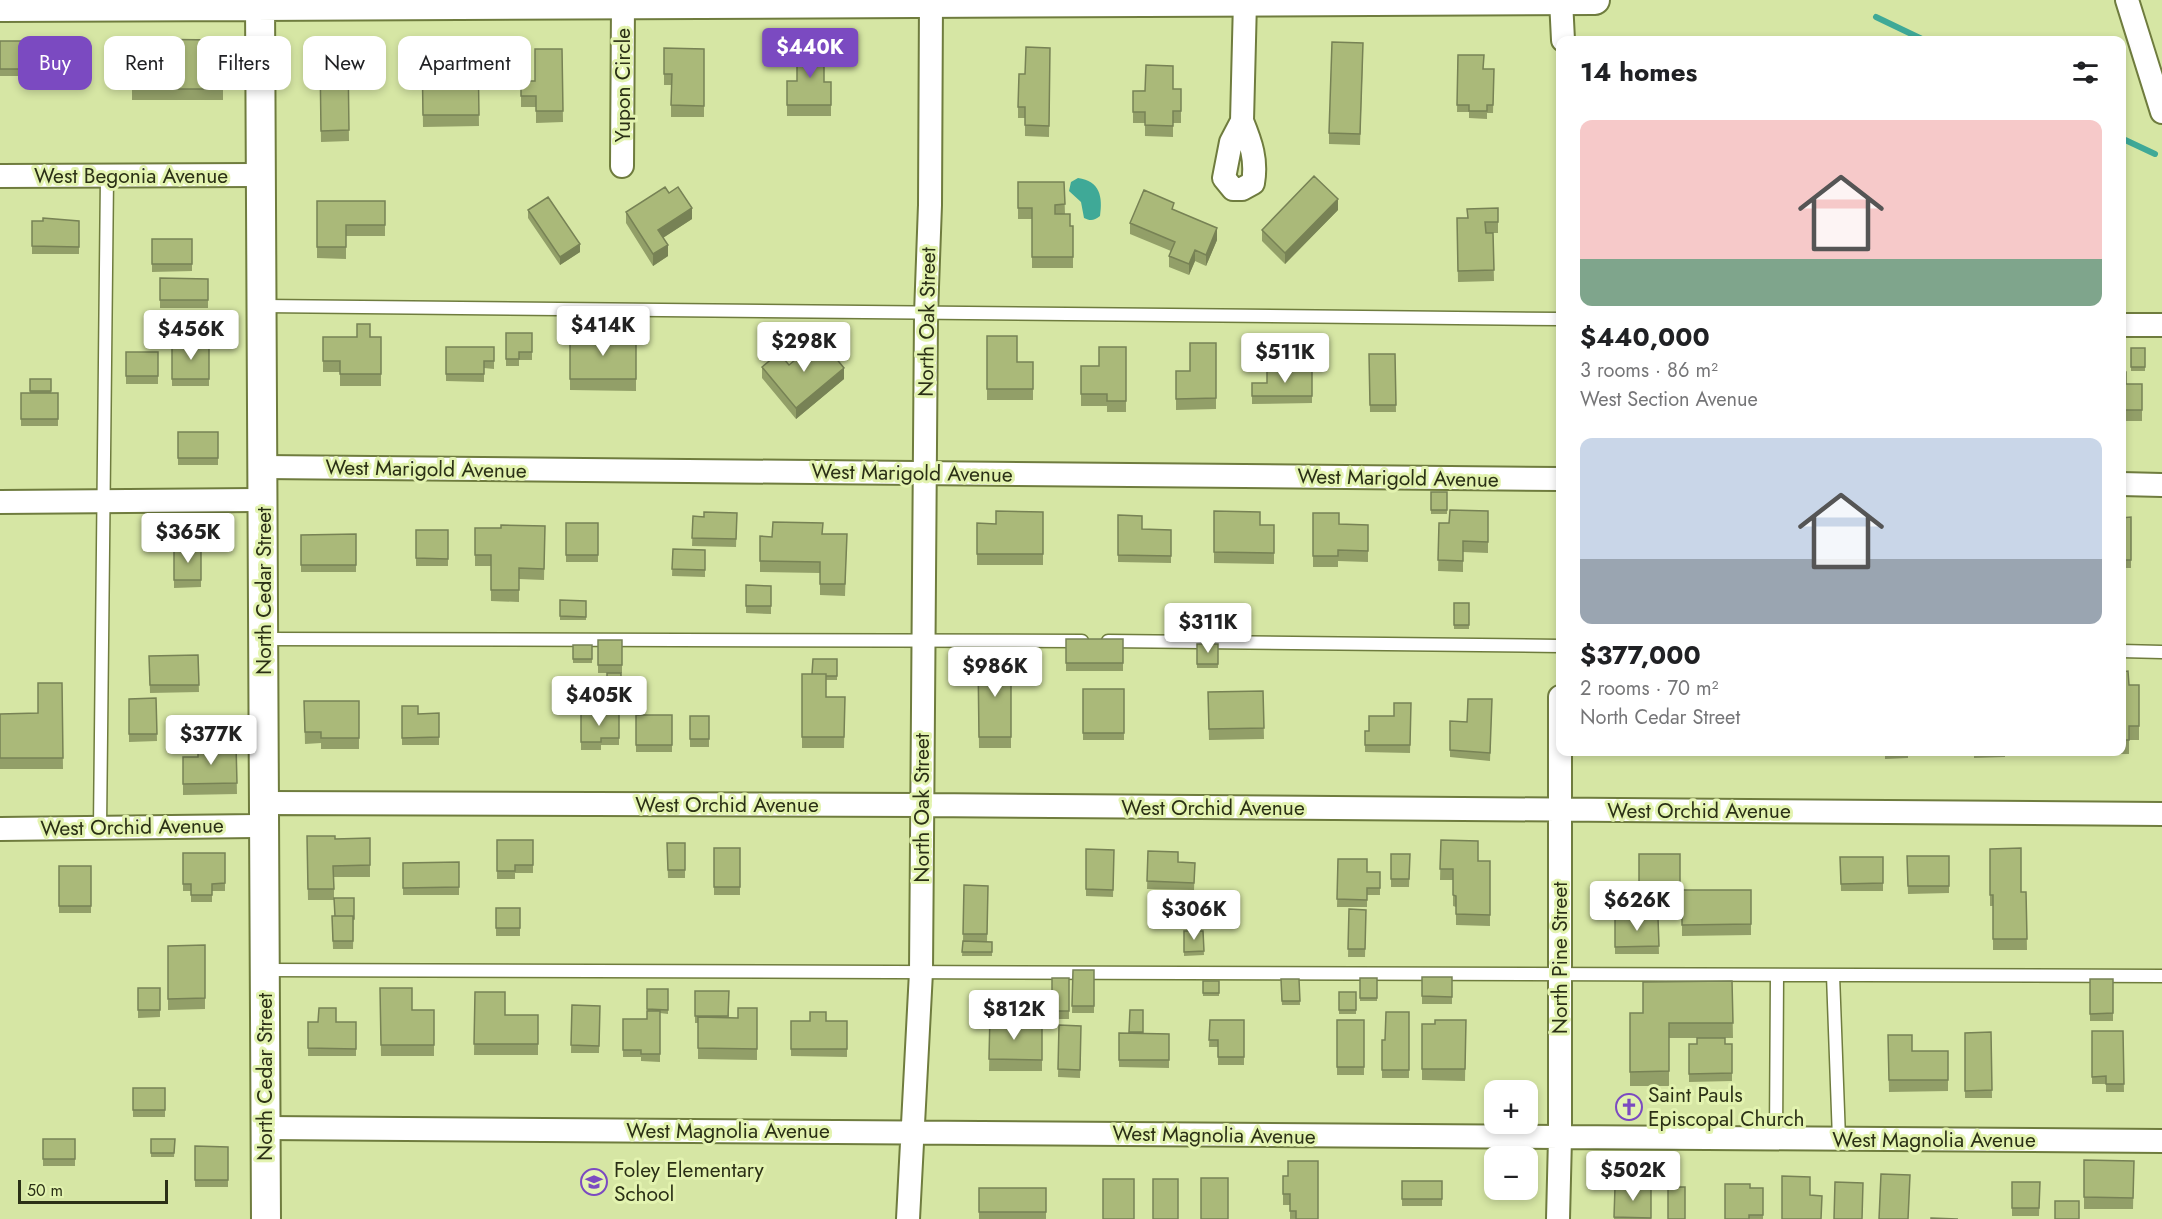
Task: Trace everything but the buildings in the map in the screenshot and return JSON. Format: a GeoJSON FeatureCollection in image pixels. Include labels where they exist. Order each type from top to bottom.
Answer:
{"type":"FeatureCollection","features":[{"type":"Feature","properties":{"kind":"street"},"geometry":{"type":"LineString","coordinates":[[1561,0],[1563,36]]}},
{"type":"Feature","properties":{"kind":"street"},"geometry":{"type":"LineString","coordinates":[[0,7],[260,3],[623,4],[1595,0]]}},
{"type":"Feature","properties":{"kind":"street"},"geometry":{"type":"LineString","coordinates":[[2127,0],[2162,112]]}},
{"type":"Feature","properties":{"kind":"street","name":"North Oak Street"},"geometry":{"type":"LineString","coordinates":[[908,1219],[921,972],[931,1]]}},
{"type":"Feature","properties":{"kind":"street"},"geometry":{"type":"LineString","coordinates":[[1242,121],[1245,2]]}},
{"type":"Feature","properties":{"kind":"street","name":"North Cedar Street"},"geometry":{"type":"LineString","coordinates":[[260,3],[266,1219]]}},
{"type":"Feature","properties":{"kind":"street","name":"Yupon Circle"},"geometry":{"type":"LineString","coordinates":[[622,166],[623,4]]}},
{"type":"Feature","properties":{"kind":"street","name":"West Begonia Avenue"},"geometry":{"type":"LineString","coordinates":[[0,176],[262,175]]}},
{"type":"Feature","properties":{"kind":"street"},"geometry":{"type":"LineString","coordinates":[[2126,325],[2162,325]]}},
{"type":"Feature","properties":{"kind":"street","name":"West Marigold Avenue"},"geometry":{"type":"LineString","coordinates":[[263,467],[1556,479]]}},
{"type":"Feature","properties":{"kind":"street"},"geometry":{"type":"LineString","coordinates":[[2126,484],[2162,485]]}},
{"type":"Feature","properties":{"kind":"street"},"geometry":{"type":"LineString","coordinates":[[0,502],[263,500]]}},
{"type":"Feature","properties":{"kind":"street","name":"North Pine Street"},"geometry":{"type":"LineString","coordinates":[[1558,1219],[1559,756]]}},
{"type":"Feature","properties":{"kind":"street","name":"West Orchid Avenue"},"geometry":{"type":"LineString","coordinates":[[0,829],[100,828],[264,814],[922,805],[2162,814]]}},
{"type":"Feature","properties":{"kind":"street","name":"West Magnolia Avenue"},"geometry":{"type":"LineString","coordinates":[[266,1128],[2162,1141]]}},
{"type":"Feature","properties":{"kind":"lane"},"geometry":{"type":"LineString","coordinates":[[100,828],[107,176]]}},
{"type":"Feature","properties":{"kind":"lane"},"geometry":{"type":"LineString","coordinates":[[263,306],[1556,319]]}},
{"type":"Feature","properties":{"kind":"lane"},"geometry":{"type":"LineString","coordinates":[[264,639],[923,639],[1556,646]]}},
{"type":"Feature","properties":{"kind":"lane"},"geometry":{"type":"LineString","coordinates":[[2126,651],[2162,652]]}},
{"type":"Feature","properties":{"kind":"lane"},"geometry":{"type":"LineString","coordinates":[[265,970],[2162,976]]}},
{"type":"Feature","properties":{"kind":"lane"},"geometry":{"type":"LineString","coordinates":[[1776,1139],[1777,975]]}},
{"type":"Feature","properties":{"kind":"lane"},"geometry":{"type":"LineString","coordinates":[[1833,975],[1839,1139]]}},
{"type":"Feature","properties":{"kind":"water"},"geometry":{"type":"Polygon","coordinates":[[[1078,178],[1091,183],[1098,191],[1101,209],[1100,216],[1096,219],[1084,218],[1081,202],[1069,191],[1071,182],[1078,178]]]}},
{"type":"Feature","properties":{"kind":"waterway"},"geometry":{"type":"LineString","coordinates":[[1876,17],[1916,36]]}},
{"type":"Feature","properties":{"kind":"waterway"},"geometry":{"type":"LineString","coordinates":[[2126,140],[2155,154]]}},
{"type":"Feature","properties":{"kind":"place","name":"Saint Pauls Episcopal Church"},"geometry":{"type":"Point","coordinates":[1629,1107]}},
{"type":"Feature","properties":{"kind":"place","name":"Foley Elementary School"},"geometry":{"type":"Point","coordinates":[594,1182]}}]}
